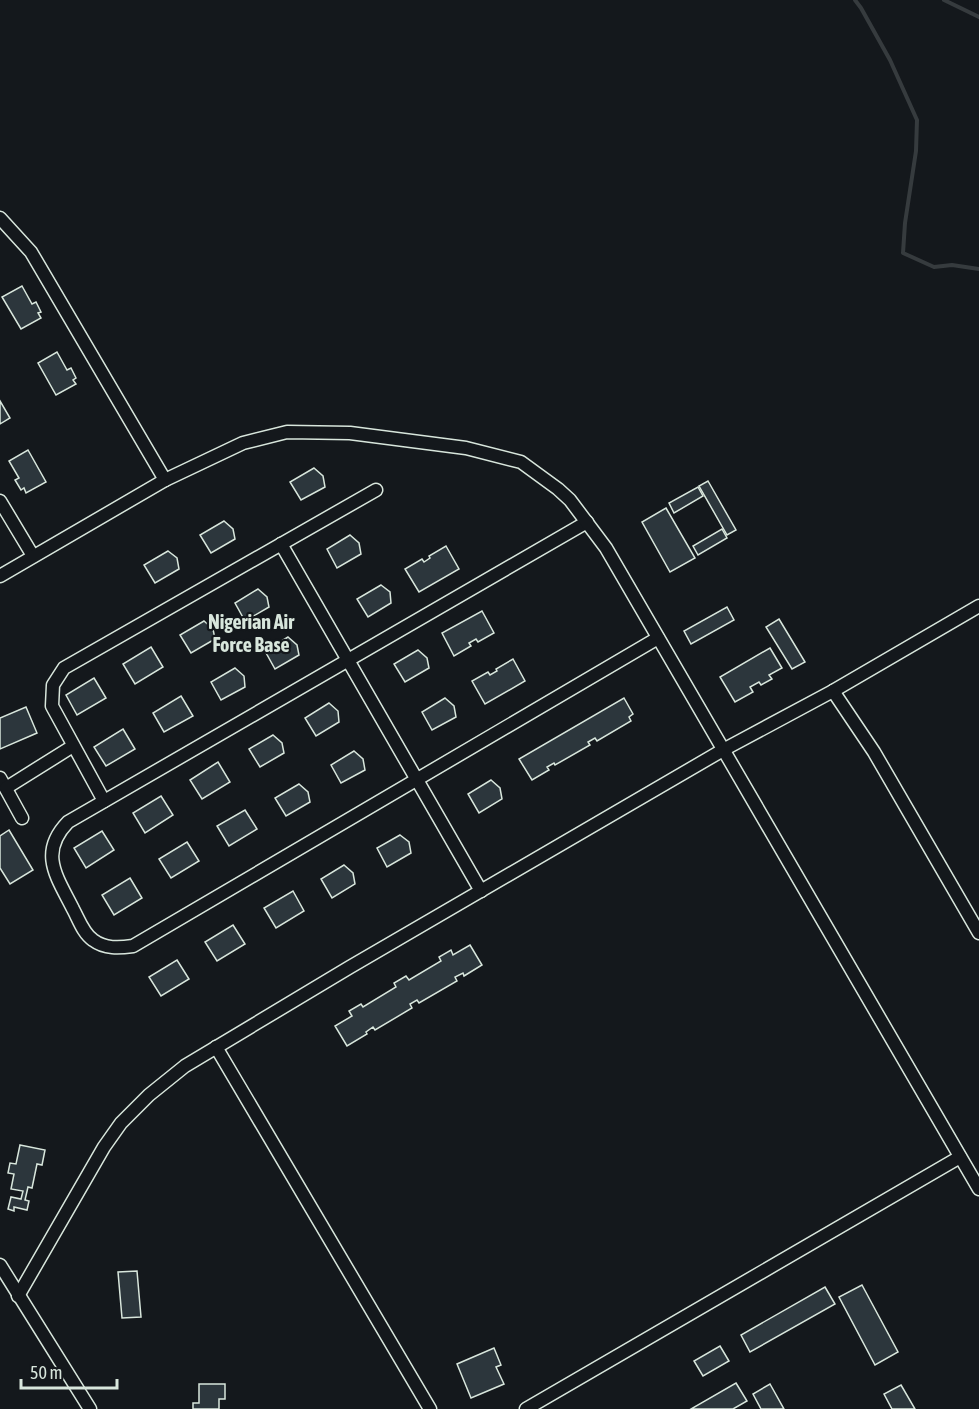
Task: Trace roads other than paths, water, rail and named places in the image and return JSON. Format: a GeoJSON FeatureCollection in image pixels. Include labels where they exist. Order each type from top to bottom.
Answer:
{"type":"FeatureCollection","features":[{"type":"Feature","properties":{"kind":"street"},"geometry":{"type":"LineString","coordinates":[[0,218],[32,252],[165,480]]}},
{"type":"Feature","properties":{"kind":"street"},"geometry":{"type":"LineString","coordinates":[[0,576],[165,480],[243,443],[287,432],[350,433],[466,448],[521,462],[558,489],[606,548],[979,1189]]}},
{"type":"Feature","properties":{"kind":"street"},"geometry":{"type":"LineString","coordinates":[[104,801],[52,706],[53,685],[64,668],[376,489]]}},
{"type":"Feature","properties":{"kind":"street"},"geometry":{"type":"LineString","coordinates":[[0,501],[33,556]]}},
{"type":"Feature","properties":{"kind":"street"},"geometry":{"type":"LineString","coordinates":[[587,522],[68,822],[53,843],[51,857],[53,871],[84,931],[104,946],[118,949],[133,946],[658,638]]}},
{"type":"Feature","properties":{"kind":"street"},"geometry":{"type":"LineString","coordinates":[[281,544],[481,891]]}},
{"type":"Feature","properties":{"kind":"street"},"geometry":{"type":"LineString","coordinates":[[18,1296],[104,1147],[121,1124],[149,1095],[185,1066],[723,750],[833,691],[979,606]]}},
{"type":"Feature","properties":{"kind":"street"},"geometry":{"type":"LineString","coordinates":[[833,691],[880,762],[979,933]]}},
{"type":"Feature","properties":{"kind":"street"},"geometry":{"type":"LineString","coordinates":[[22,818],[3,783],[74,746]]}},
{"type":"Feature","properties":{"kind":"street"},"geometry":{"type":"LineString","coordinates":[[216,1047],[430,1409]]}},
{"type":"Feature","properties":{"kind":"street"},"geometry":{"type":"LineString","coordinates":[[526,1409],[960,1157]]}},
{"type":"Feature","properties":{"kind":"street"},"geometry":{"type":"LineString","coordinates":[[0,1265],[90,1409]]}},
{"type":"Feature","properties":{"kind":"waterway"},"geometry":{"type":"LineString","coordinates":[[855,0],[890,60],[917,120],[916,151],[905,223],[903,253],[934,267],[952,265],[979,269]]}},
{"type":"Feature","properties":{"kind":"waterway"},"geometry":{"type":"LineString","coordinates":[[944,0],[979,17]]}},
{"type":"Feature","properties":{"kind":"district","name":"Nigerian Air Force Base"},"geometry":{"type":"Point","coordinates":[251,632]}}]}
